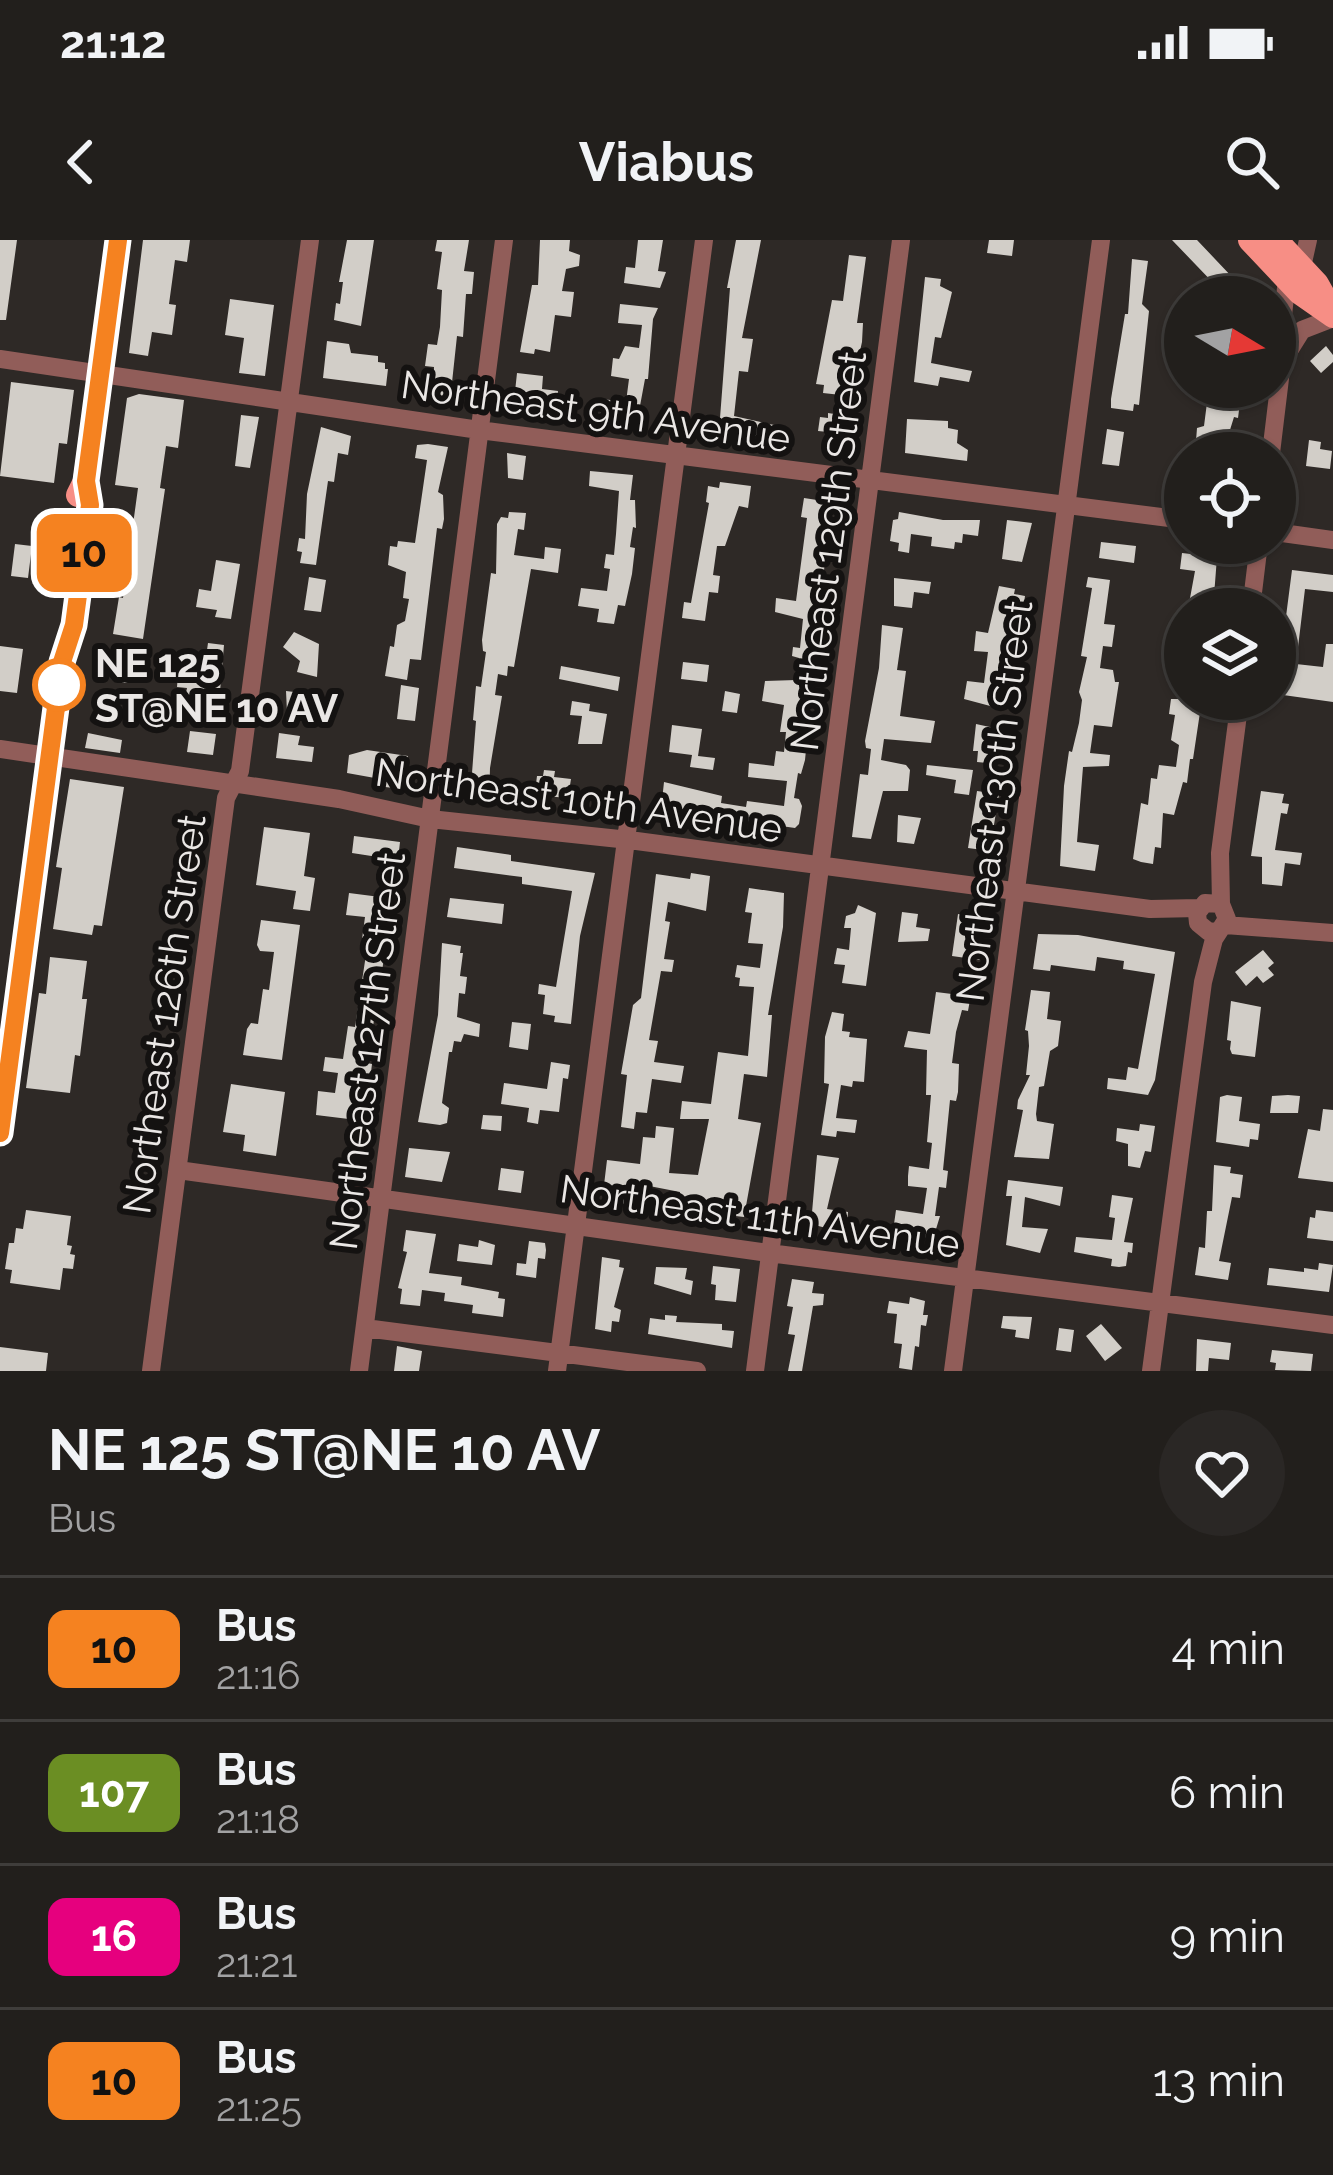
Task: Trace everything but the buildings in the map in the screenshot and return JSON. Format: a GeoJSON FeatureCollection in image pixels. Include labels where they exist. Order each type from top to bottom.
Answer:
{"type":"FeatureCollection","features":[{"type":"Feature","properties":{"kind":"main road"},"geometry":{"type":"LineString","coordinates":[[0,1133],[64,644],[58,624],[75,501],[86,481],[118,240]]}},
{"type":"Feature","properties":{"kind":"main road"},"geometry":{"type":"LineString","coordinates":[[1250,240],[1317,284],[1333,316]]}},
{"type":"Feature","properties":{"kind":"main road"},"geometry":{"type":"LineString","coordinates":[[1276,240],[1294,273]]}},
{"type":"Feature","properties":{"kind":"street","name":"Northeast 126th Street"},"geometry":{"type":"LineString","coordinates":[[151,1371],[226,798],[240,770],[310,240]]}},
{"type":"Feature","properties":{"kind":"street","name":"Northeast 127th Street"},"geometry":{"type":"LineString","coordinates":[[359,1371],[504,240]]}},
{"type":"Feature","properties":{"kind":"street"},"geometry":{"type":"LineString","coordinates":[[558,1362],[704,240]]}},
{"type":"Feature","properties":{"kind":"street","name":"Northeast 129th Street"},"geometry":{"type":"LineString","coordinates":[[755,1371],[901,240]]}},
{"type":"Feature","properties":{"kind":"street","name":"Northeast 130th Street"},"geometry":{"type":"LineString","coordinates":[[953,1371],[1101,240]]}},
{"type":"Feature","properties":{"kind":"street"},"geometry":{"type":"LineString","coordinates":[[1293,276],[1308,240]]}},
{"type":"Feature","properties":{"kind":"street"},"geometry":{"type":"LineString","coordinates":[[1296,340],[1302,330],[1333,316]]}},
{"type":"Feature","properties":{"kind":"street","name":"Northeast 9th Avenue"},"geometry":{"type":"LineString","coordinates":[[0,359],[677,457],[1164,517]]}},
{"type":"Feature","properties":{"kind":"street"},"geometry":{"type":"LineString","coordinates":[[1296,535],[1333,540]]}},
{"type":"Feature","properties":{"kind":"street"},"geometry":{"type":"LineString","coordinates":[[1151,1371],[1237,720]]}},
{"type":"Feature","properties":{"kind":"street","name":"Northeast 10th Avenue"},"geometry":{"type":"LineString","coordinates":[[0,749],[339,799],[430,819],[628,840],[1333,933]]}},
{"type":"Feature","properties":{"kind":"street","name":"Northeast 11th Avenue"},"geometry":{"type":"LineString","coordinates":[[178,1170],[769,1253],[1333,1324]]}},
{"type":"Feature","properties":{"kind":"street"},"geometry":{"type":"LineString","coordinates":[[364,1328],[558,1362],[697,1371]]}},
{"type":"Feature","properties":{"kind":"bus line","name":"10"},"geometry":{"type":"LineString","coordinates":[[0,1133],[64,644],[74,625],[90,505],[86,481],[118,240]]}},
{"type":"Feature","properties":{"kind":"place","name":"NE 125 ST@NE 10 AV"},"geometry":{"type":"Point","coordinates":[59,685]}}]}
